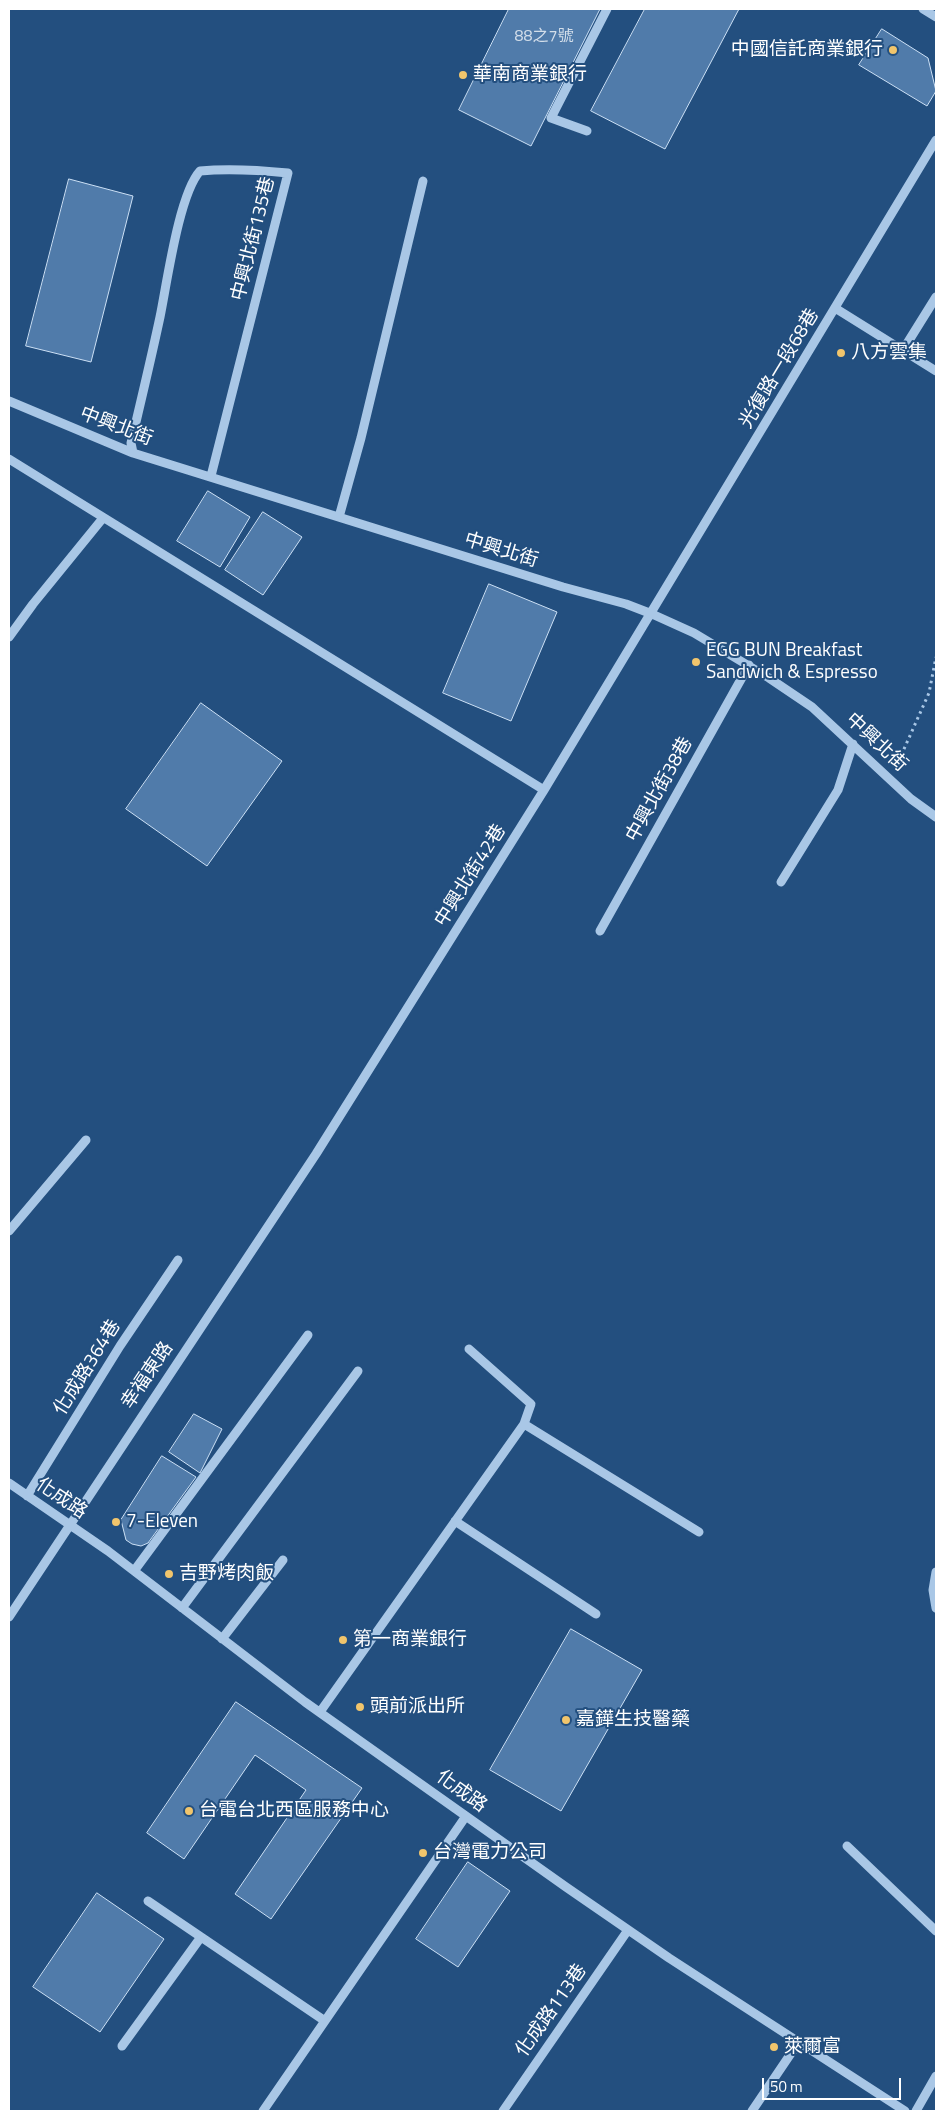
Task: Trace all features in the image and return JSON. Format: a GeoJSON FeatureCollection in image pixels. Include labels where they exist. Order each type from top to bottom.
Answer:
{"type":"FeatureCollection","features":[{"type":"Feature","properties":{"kind":"street"},"geometry":{"type":"LineString","coordinates":[[587,132],[551,118],[607,9]]}},
{"type":"Feature","properties":{"kind":"street"},"geometry":{"type":"LineString","coordinates":[[923,9],[936,17]]}},
{"type":"Feature","properties":{"kind":"street","name":"光復路一段68巷"},"geometry":{"type":"LineString","coordinates":[[652,614],[936,140]]}},
{"type":"Feature","properties":{"kind":"street","name":"中興北街135巷"},"geometry":{"type":"LineString","coordinates":[[133,453],[131,442],[156,335],[180,218],[195,177],[200,171],[222,169],[246,168],[288,173],[211,476]]}},
{"type":"Feature","properties":{"kind":"street"},"geometry":{"type":"LineString","coordinates":[[340,517],[423,180]]}},
{"type":"Feature","properties":{"kind":"street"},"geometry":{"type":"LineString","coordinates":[[903,350],[936,297]]}},
{"type":"Feature","properties":{"kind":"street"},"geometry":{"type":"LineString","coordinates":[[835,308],[936,371]]}},
{"type":"Feature","properties":{"kind":"street","name":"中興北街"},"geometry":{"type":"LineString","coordinates":[[9,401],[133,453],[563,587],[626,604],[652,614],[694,633],[748,665],[812,707],[911,799],[936,817]]}},
{"type":"Feature","properties":{"kind":"street"},"geometry":{"type":"LineString","coordinates":[[9,460],[544,790]]}},
{"type":"Feature","properties":{"kind":"street"},"geometry":{"type":"LineString","coordinates":[[9,638],[33,604],[103,518]]}},
{"type":"Feature","properties":{"kind":"street","name":"中興北街42巷"},"geometry":{"type":"LineString","coordinates":[[316,1154],[652,614]]}},
{"type":"Feature","properties":{"kind":"street","name":"中興北街38巷"},"geometry":{"type":"LineString","coordinates":[[600,931],[748,665]]}},
{"type":"Feature","properties":{"kind":"street"},"geometry":{"type":"LineString","coordinates":[[781,882],[838,790],[853,744]]}},
{"type":"Feature","properties":{"kind":"street"},"geometry":{"type":"LineString","coordinates":[[9,1232],[86,1140]]}},
{"type":"Feature","properties":{"kind":"street","name":"幸福東路"},"geometry":{"type":"LineString","coordinates":[[9,1617],[316,1154]]}},
{"type":"Feature","properties":{"kind":"street","name":"化成路364巷"},"geometry":{"type":"LineString","coordinates":[[27,1496],[120,1346],[178,1260]]}},
{"type":"Feature","properties":{"kind":"street"},"geometry":{"type":"LineString","coordinates":[[134,1570],[308,1335]]}},
{"type":"Feature","properties":{"kind":"street"},"geometry":{"type":"LineString","coordinates":[[320,1712],[524,1424],[531,1404],[469,1349]]}},
{"type":"Feature","properties":{"kind":"street"},"geometry":{"type":"LineString","coordinates":[[182,1608],[358,1371]]}},
{"type":"Feature","properties":{"kind":"street"},"geometry":{"type":"LineString","coordinates":[[524,1424],[699,1532]]}},
{"type":"Feature","properties":{"kind":"street","name":"化成路"},"geometry":{"type":"LineString","coordinates":[[9,1484],[134,1570],[320,1712],[628,1930],[798,2043],[905,2111]]}},
{"type":"Feature","properties":{"kind":"street"},"geometry":{"type":"LineString","coordinates":[[455,1521],[596,1614]]}},
{"type":"Feature","properties":{"kind":"street"},"geometry":{"type":"LineString","coordinates":[[222,1639],[283,1560]]}},
{"type":"Feature","properties":{"kind":"street"},"geometry":{"type":"LineString","coordinates":[[936,1572],[933,1590],[936,1608]]}},
{"type":"Feature","properties":{"kind":"street"},"geometry":{"type":"LineString","coordinates":[[263,2111],[466,1816]]}},
{"type":"Feature","properties":{"kind":"street"},"geometry":{"type":"LineString","coordinates":[[847,1846],[936,1931]]}},
{"type":"Feature","properties":{"kind":"street"},"geometry":{"type":"LineString","coordinates":[[148,1901],[325,2021]]}},
{"type":"Feature","properties":{"kind":"street","name":"化成路113巷"},"geometry":{"type":"LineString","coordinates":[[503,2111],[628,1930]]}},
{"type":"Feature","properties":{"kind":"street"},"geometry":{"type":"LineString","coordinates":[[122,2046],[201,1937]]}},
{"type":"Feature","properties":{"kind":"street"},"geometry":{"type":"LineString","coordinates":[[752,2111],[798,2043]]}},
{"type":"Feature","properties":{"kind":"street"},"geometry":{"type":"LineString","coordinates":[[916,2111],[936,2076]]}},
{"type":"Feature","properties":{"kind":"path"},"geometry":{"type":"LineString","coordinates":[[890,779],[929,693],[936,657]]}},
{"type":"Feature","properties":{"kind":"building"},"geometry":{"type":"Polygon","coordinates":[[[509,9],[600,9],[531,146],[459,110],[509,9]]]}},
{"type":"Feature","properties":{"kind":"building"},"geometry":{"type":"Polygon","coordinates":[[[645,9],[739,9],[665,149],[591,111],[645,9]]]}},
{"type":"Feature","properties":{"kind":"building"},"geometry":{"type":"Polygon","coordinates":[[[882,29],[928,58],[936,91],[927,106],[859,65],[882,29]]]}},
{"type":"Feature","properties":{"kind":"building"},"geometry":{"type":"Polygon","coordinates":[[[69,179],[133,196],[91,362],[26,346],[69,179]]]}},
{"type":"Feature","properties":{"kind":"building"},"geometry":{"type":"Polygon","coordinates":[[[208,491],[250,517],[220,567],[177,541],[208,491]]]}},
{"type":"Feature","properties":{"kind":"building"},"geometry":{"type":"Polygon","coordinates":[[[263,512],[302,537],[263,595],[225,570],[263,512]]]}},
{"type":"Feature","properties":{"kind":"building"},"geometry":{"type":"Polygon","coordinates":[[[489,584],[557,612],[511,721],[443,693],[489,584]]]}},
{"type":"Feature","properties":{"kind":"building"},"geometry":{"type":"Polygon","coordinates":[[[201,703],[282,761],[207,866],[126,809],[201,703]]]}},
{"type":"Feature","properties":{"kind":"building"},"geometry":{"type":"Polygon","coordinates":[[[194,1414],[222,1429],[200,1473],[169,1452],[194,1414]]]}},
{"type":"Feature","properties":{"kind":"building"},"geometry":{"type":"Polygon","coordinates":[[[162,1456],[196,1477],[148,1543],[141,1546],[132,1544],[126,1540],[121,1520],[162,1456]]]}},
{"type":"Feature","properties":{"kind":"building","name":"嘉鏵生技醫藥"},"geometry":{"type":"Polygon","coordinates":[[[571,1629],[642,1670],[561,1811],[490,1770],[571,1629]]]}},
{"type":"Feature","properties":{"kind":"building","name":"台電台北西區服務中心"},"geometry":{"type":"Polygon","coordinates":[[[236,1702],[362,1788],[271,1919],[235,1894],[306,1790],[255,1755],[184,1859],[147,1833],[236,1702]]]}},
{"type":"Feature","properties":{"kind":"building"},"geometry":{"type":"Polygon","coordinates":[[[468,1862],[510,1891],[458,1967],[416,1939],[468,1862]]]}},
{"type":"Feature","properties":{"kind":"building"},"geometry":{"type":"Polygon","coordinates":[[[97,1893],[164,1939],[100,2032],[33,1987],[97,1893]]]}},
{"type":"Feature","properties":{"kind":"place","name":"中國信託商業銀行"},"geometry":{"type":"Point","coordinates":[893,50]}},
{"type":"Feature","properties":{"kind":"place","name":"華南商業銀行"},"geometry":{"type":"Point","coordinates":[463,75]}},
{"type":"Feature","properties":{"kind":"place","name":"八方雲集"},"geometry":{"type":"Point","coordinates":[841,353]}},
{"type":"Feature","properties":{"kind":"place","name":"EGG BUN Breakfast Sandwich & Espresso"},"geometry":{"type":"Point","coordinates":[696,662]}},
{"type":"Feature","properties":{"kind":"place","name":"7-Eleven"},"geometry":{"type":"Point","coordinates":[116,1522]}},
{"type":"Feature","properties":{"kind":"place","name":"吉野烤肉飯"},"geometry":{"type":"Point","coordinates":[169,1574]}},
{"type":"Feature","properties":{"kind":"place","name":"第一商業銀行"},"geometry":{"type":"Point","coordinates":[343,1640]}},
{"type":"Feature","properties":{"kind":"place","name":"頭前派出所"},"geometry":{"type":"Point","coordinates":[360,1707]}},
{"type":"Feature","properties":{"kind":"place","name":"嘉鏵生技醫藥"},"geometry":{"type":"Point","coordinates":[566,1720]}},
{"type":"Feature","properties":{"kind":"place","name":"台電台北西區服務中心"},"geometry":{"type":"Point","coordinates":[189,1811]}},
{"type":"Feature","properties":{"kind":"place","name":"台灣電力公司"},"geometry":{"type":"Point","coordinates":[423,1853]}},
{"type":"Feature","properties":{"kind":"place","name":"萊爾富"},"geometry":{"type":"Point","coordinates":[774,2047]}}]}
